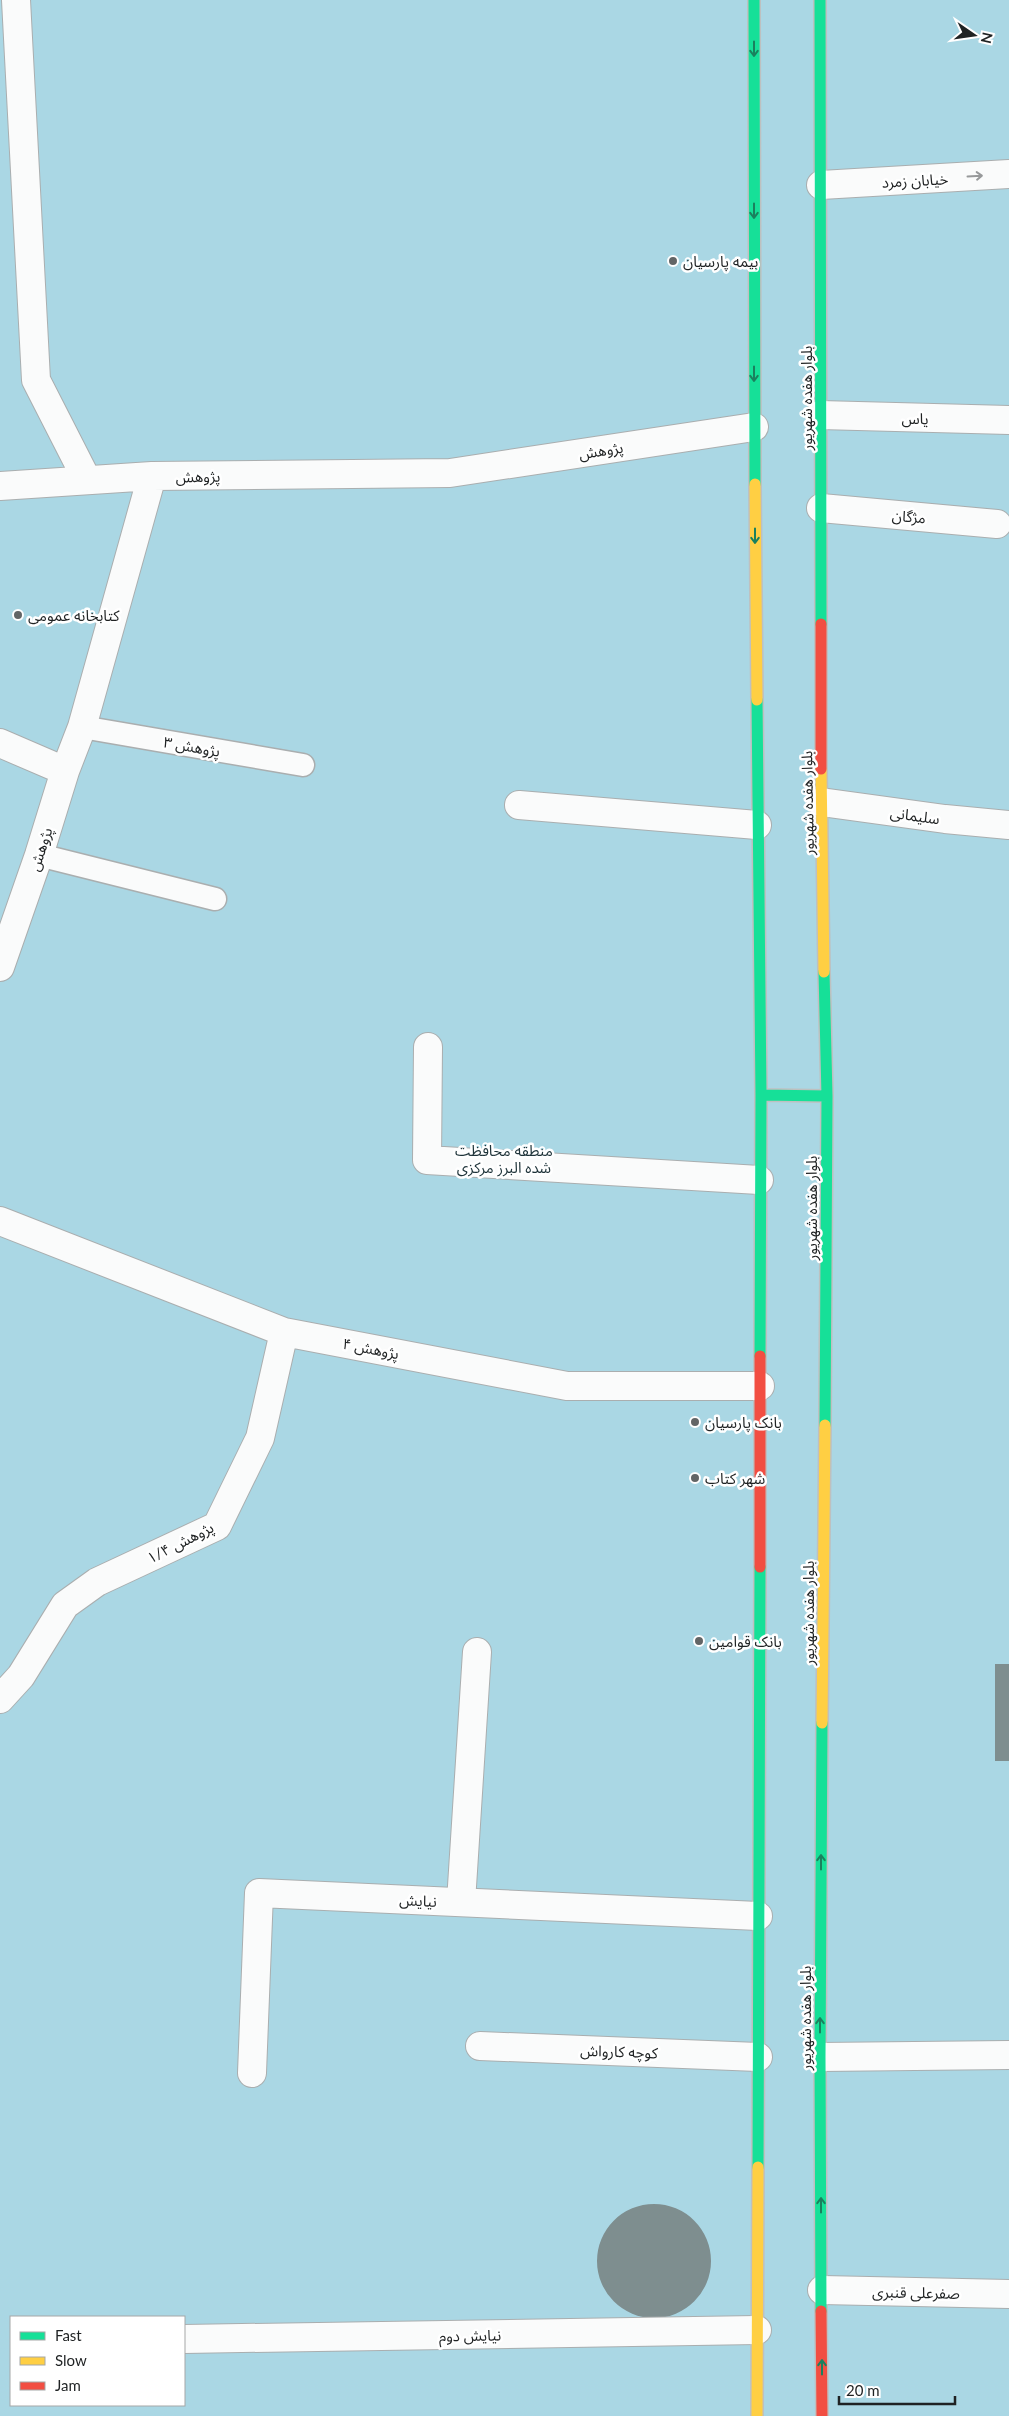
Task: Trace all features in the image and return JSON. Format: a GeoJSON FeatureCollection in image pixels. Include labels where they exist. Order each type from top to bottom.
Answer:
{"type":"FeatureCollection","features":[{"type":"Feature","properties":{"kind":"main road"},"geometry":{"type":"LineString","coordinates":[[754,0],[754,427],[761,1096],[759,1180],[757,2416]]}},
{"type":"Feature","properties":{"kind":"main road","name":"بلوار هفده شهریور"},"geometry":{"type":"LineString","coordinates":[[820,0],[822,185],[820,416],[821,802],[827,1096],[820,2057],[822,2416]]}},
{"type":"Feature","properties":{"kind":"main road"},"geometry":{"type":"LineString","coordinates":[[761,1096],[827,1096]]}},
{"type":"Feature","properties":{"kind":"street"},"geometry":{"type":"LineString","coordinates":[[16,0],[36,380],[87,480]]}},
{"type":"Feature","properties":{"kind":"street","name":"خیابان زمرد"},"geometry":{"type":"LineString","coordinates":[[822,185],[1009,174]]}},
{"type":"Feature","properties":{"kind":"street","name":"یاس"},"geometry":{"type":"LineString","coordinates":[[820,416],[1009,420]]}},
{"type":"Feature","properties":{"kind":"street","name":"پژوهش"},"geometry":{"type":"LineString","coordinates":[[0,967],[65,771],[82,728],[152,476],[450,474],[754,427]]}},
{"type":"Feature","properties":{"kind":"street"},"geometry":{"type":"LineString","coordinates":[[0,486],[152,476]]}},
{"type":"Feature","properties":{"kind":"street","name":"مژگان"},"geometry":{"type":"LineString","coordinates":[[821,508],[997,524]]}},
{"type":"Feature","properties":{"kind":"street"},"geometry":{"type":"LineString","coordinates":[[0,742],[65,771]]}},
{"type":"Feature","properties":{"kind":"street","name":"سلیمانی"},"geometry":{"type":"LineString","coordinates":[[821,802],[945,819],[1009,825]]}},
{"type":"Feature","properties":{"kind":"street"},"geometry":{"type":"LineString","coordinates":[[519,805],[757,825]]}},
{"type":"Feature","properties":{"kind":"street"},"geometry":{"type":"LineString","coordinates":[[428,1046],[427,1160],[759,1180]]}},
{"type":"Feature","properties":{"kind":"street","name":"پژوهش ۴"},"geometry":{"type":"LineString","coordinates":[[0,1221],[284,1332],[567,1386],[760,1386]]}},
{"type":"Feature","properties":{"kind":"street","name":"پژوهش ۱/۴"},"geometry":{"type":"LineString","coordinates":[[0,1699],[21,1676],[65,1604],[97,1582],[217,1526],[260,1438],[284,1332]]}},
{"type":"Feature","properties":{"kind":"street"},"geometry":{"type":"LineString","coordinates":[[461,1902],[477,1652]]}},
{"type":"Feature","properties":{"kind":"street","name":"نیایش"},"geometry":{"type":"LineString","coordinates":[[252,2073],[259,1893],[758,1916]]}},
{"type":"Feature","properties":{"kind":"street","name":"کوچه کارواش"},"geometry":{"type":"LineString","coordinates":[[480,2046],[758,2057]]}},
{"type":"Feature","properties":{"kind":"street"},"geometry":{"type":"LineString","coordinates":[[820,2057],[1009,2055]]}},
{"type":"Feature","properties":{"kind":"street","name":"صفرعلی قنبری"},"geometry":{"type":"LineString","coordinates":[[822,2290],[1009,2294]]}},
{"type":"Feature","properties":{"kind":"street","name":"نیایش دوم"},"geometry":{"type":"LineString","coordinates":[[185,2339],[757,2330]]}},
{"type":"Feature","properties":{"kind":"lane","name":"پژوهش ۳"},"geometry":{"type":"LineString","coordinates":[[82,728],[303,765]]}},
{"type":"Feature","properties":{"kind":"lane"},"geometry":{"type":"LineString","coordinates":[[39,854],[215,899]]}},
{"type":"Feature","properties":{"kind":"green space","name":"منطقه محافظت شده البرز مرکزی"},"geometry":{"type":"Polygon","coordinates":[[[0,0],[1009,0],[1009,2416],[0,2416],[0,0]]]}},
{"type":"Feature","properties":{"kind":"building"},"geometry":{"type":"Polygon","coordinates":[[[995,1664],[1009,1664],[1009,1761],[995,1761],[995,1664]]]}},
{"type":"Feature","properties":{"kind":"building"},"geometry":{"type":"Polygon","coordinates":[[[654,2204],[676,2209],[694,2221],[706,2239],[711,2261],[706,2283],[694,2301],[676,2313],[654,2318],[632,2313],[614,2301],[602,2283],[597,2261],[602,2239],[614,2221],[632,2209],[654,2204]]]}},
{"type":"Feature","properties":{"kind":"traffic: fast"},"geometry":{"type":"LineString","coordinates":[[754,0],[755,484]]}},
{"type":"Feature","properties":{"kind":"traffic: fast"},"geometry":{"type":"LineString","coordinates":[[820,0],[821,624]]}},
{"type":"Feature","properties":{"kind":"traffic: fast"},"geometry":{"type":"LineString","coordinates":[[757,700],[761,1095],[760,1356]]}},
{"type":"Feature","properties":{"kind":"traffic: fast"},"geometry":{"type":"LineString","coordinates":[[824,972],[827,1096],[825,1425]]}},
{"type":"Feature","properties":{"kind":"traffic: fast"},"geometry":{"type":"LineString","coordinates":[[761,1095],[827,1096]]}},
{"type":"Feature","properties":{"kind":"traffic: fast"},"geometry":{"type":"LineString","coordinates":[[758,2167],[760,1567]]}},
{"type":"Feature","properties":{"kind":"traffic: fast"},"geometry":{"type":"LineString","coordinates":[[821,2311],[822,1723]]}},
{"type":"Feature","properties":{"kind":"traffic: slow"},"geometry":{"type":"LineString","coordinates":[[755,484],[757,700]]}},
{"type":"Feature","properties":{"kind":"traffic: slow"},"geometry":{"type":"LineString","coordinates":[[821,769],[824,972]]}},
{"type":"Feature","properties":{"kind":"traffic: slow"},"geometry":{"type":"LineString","coordinates":[[822,1723],[825,1425]]}},
{"type":"Feature","properties":{"kind":"traffic: slow"},"geometry":{"type":"LineString","coordinates":[[757,2416],[758,2167]]}},
{"type":"Feature","properties":{"kind":"traffic: jam"},"geometry":{"type":"LineString","coordinates":[[821,624],[821,769]]}},
{"type":"Feature","properties":{"kind":"traffic: jam"},"geometry":{"type":"LineString","coordinates":[[760,1356],[760,1567]]}},
{"type":"Feature","properties":{"kind":"traffic: jam"},"geometry":{"type":"LineString","coordinates":[[821,2311],[822,2416]]}},
{"type":"Feature","properties":{"kind":"place","name":"بیمه پارسیان"},"geometry":{"type":"Point","coordinates":[673,261]}},
{"type":"Feature","properties":{"kind":"place","name":"کتابخانه عمومی"},"geometry":{"type":"Point","coordinates":[18,615]}},
{"type":"Feature","properties":{"kind":"place","name":"بانک پارسیان"},"geometry":{"type":"Point","coordinates":[695,1422]}},
{"type":"Feature","properties":{"kind":"place","name":"شهر کتاب"},"geometry":{"type":"Point","coordinates":[695,1478]}},
{"type":"Feature","properties":{"kind":"place","name":"بانک قوامین"},"geometry":{"type":"Point","coordinates":[699,1641]}}]}
